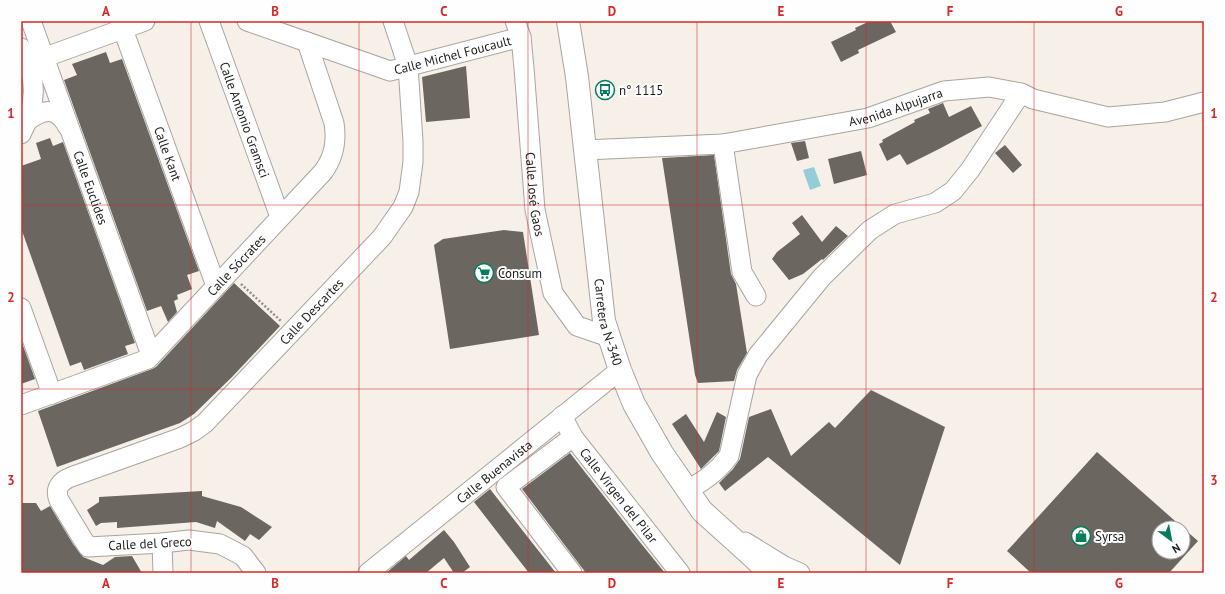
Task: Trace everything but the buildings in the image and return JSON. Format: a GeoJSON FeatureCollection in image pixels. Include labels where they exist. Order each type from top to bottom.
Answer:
{"type":"FeatureCollection","features":[{"type":"Feature","properties":{"kind":"highway","name":"Carretera N-340"},"geometry":{"type":"LineString","coordinates":[[568,21],[576,77],[604,321],[620,370],[634,404],[662,453],[702,511],[769,573]]}},
{"type":"Feature","properties":{"kind":"street","name":"Calle Euclides"},"geometry":{"type":"LineString","coordinates":[[30,21],[29,58],[69,128],[151,355]]}},
{"type":"Feature","properties":{"kind":"street"},"geometry":{"type":"LineString","coordinates":[[23,124],[27,86],[24,72],[29,58],[121,25],[145,21]]}},
{"type":"Feature","properties":{"kind":"street","name":"Calle Antonio Gramsci"},"geometry":{"type":"LineString","coordinates":[[209,21],[280,218]]}},
{"type":"Feature","properties":{"kind":"street","name":"Calle Michel Foucault"},"geometry":{"type":"LineString","coordinates":[[247,21],[390,71],[518,29]]}},
{"type":"Feature","properties":{"kind":"street","name":"Calle Descartes"},"geometry":{"type":"LineString","coordinates":[[59,500],[57,496],[57,488],[63,480],[180,438],[194,431],[205,423],[382,236],[394,221],[403,207],[409,192],[412,176],[413,141],[408,66],[393,21]]}},
{"type":"Feature","properties":{"kind":"street","name":"Calle Kant"},"geometry":{"type":"LineString","coordinates":[[121,25],[216,286]]}},
{"type":"Feature","properties":{"kind":"street","name":"Calle José Gaos"},"geometry":{"type":"LineString","coordinates":[[518,29],[535,210],[553,293],[577,326],[609,337]]}},
{"type":"Feature","properties":{"kind":"street","name":"Calle Sócrates"},"geometry":{"type":"LineString","coordinates":[[21,405],[148,359],[323,172],[334,150],[334,124],[307,42]]}},
{"type":"Feature","properties":{"kind":"street","name":"Avenida Alpujarra"},"geometry":{"type":"LineString","coordinates":[[584,150],[723,144],[868,118],[944,92],[989,87],[1021,93],[1033,99],[1108,116],[1165,112],[1204,102]]}},
{"type":"Feature","properties":{"kind":"street"},"geometry":{"type":"LineString","coordinates":[[688,490],[709,477],[721,467],[729,456],[747,375],[758,355],[822,277],[870,230],[895,214],[934,203],[953,191],[970,170],[1021,93]]}},
{"type":"Feature","properties":{"kind":"street"},"geometry":{"type":"LineString","coordinates":[[23,124],[37,114],[49,111],[60,115],[69,128]]}},
{"type":"Feature","properties":{"kind":"street"},"geometry":{"type":"LineString","coordinates":[[723,144],[742,272],[756,296]]}},
{"type":"Feature","properties":{"kind":"street"},"geometry":{"type":"LineString","coordinates":[[21,308],[52,394]]}},
{"type":"Feature","properties":{"kind":"street","name":"Calle Buenavista"},"geometry":{"type":"LineString","coordinates":[[380,570],[562,416],[620,370]]}},
{"type":"Feature","properties":{"kind":"street","name":"Calle Virgen del Pilar"},"geometry":{"type":"LineString","coordinates":[[562,416],[573,437],[680,573]]}},
{"type":"Feature","properties":{"kind":"street"},"geometry":{"type":"LineString","coordinates":[[572,573],[506,488],[573,437]]}},
{"type":"Feature","properties":{"kind":"street","name":"Calle del Greco"},"geometry":{"type":"LineString","coordinates":[[59,500],[88,547],[189,540],[220,544],[244,556],[256,573]]}},
{"type":"Feature","properties":{"kind":"street"},"geometry":{"type":"LineString","coordinates":[[722,528],[784,566],[800,573]]}},
{"type":"Feature","properties":{"kind":"street"},"geometry":{"type":"LineString","coordinates":[[162,543],[163,573]]}},
{"type":"Feature","properties":{"kind":"path"},"geometry":{"type":"LineString","coordinates":[[229,272],[286,326]]}},
{"type":"Feature","properties":{"kind":"water"},"geometry":{"type":"Polygon","coordinates":[[[814,167],[821,186],[810,190],[803,170],[814,167]]]}},
{"type":"Feature","properties":{"kind":"place","name":"n° 1115"},"geometry":{"type":"Point","coordinates":[605,90]}},
{"type":"Feature","properties":{"kind":"place","name":"Consum"},"geometry":{"type":"Point","coordinates":[484,273]}},
{"type":"Feature","properties":{"kind":"place","name":"Syrsa"},"geometry":{"type":"Point","coordinates":[1081,536]}}]}
